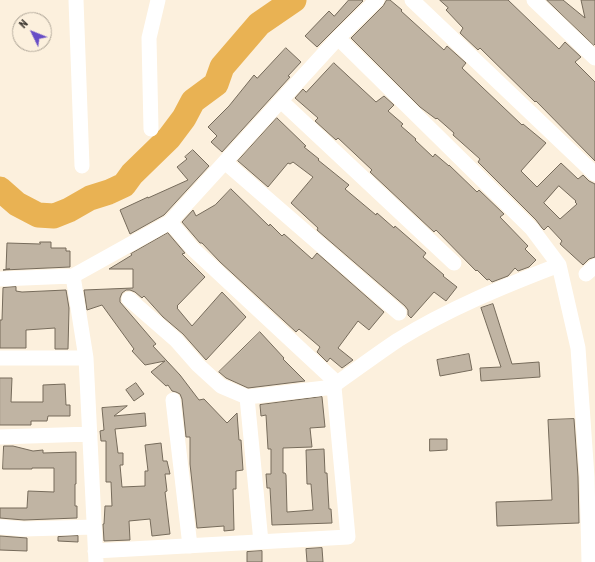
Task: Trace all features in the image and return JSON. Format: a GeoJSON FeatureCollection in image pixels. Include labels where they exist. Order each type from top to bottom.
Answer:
{"type":"FeatureCollection","features":[{"type":"Feature","properties":{"kind":"street"},"geometry":{"type":"LineString","coordinates":[[76,0],[82,166]]}},
{"type":"Feature","properties":{"kind":"street"},"geometry":{"type":"LineString","coordinates":[[151,129],[149,38],[158,0]]}},
{"type":"Feature","properties":{"kind":"street"},"geometry":{"type":"LineString","coordinates":[[0,279],[73,276],[170,222],[338,38],[376,0]]}},
{"type":"Feature","properties":{"kind":"street"},"geometry":{"type":"LineString","coordinates":[[412,0],[595,174]]}},
{"type":"Feature","properties":{"kind":"street"},"geometry":{"type":"LineString","coordinates":[[534,0],[595,58]]}},
{"type":"Feature","properties":{"kind":"street"},"geometry":{"type":"LineString","coordinates":[[338,38],[532,229],[559,265],[578,348],[587,477],[589,562]]}},
{"type":"Feature","properties":{"kind":"street"},"geometry":{"type":"LineString","coordinates":[[281,101],[454,263]]}},
{"type":"Feature","properties":{"kind":"street"},"geometry":{"type":"LineString","coordinates":[[225,162],[399,313]]}},
{"type":"Feature","properties":{"kind":"street"},"geometry":{"type":"LineString","coordinates":[[73,276],[86,358],[95,557],[190,546],[348,537],[336,385],[194,249],[170,222]]}},
{"type":"Feature","properties":{"kind":"street"},"geometry":{"type":"LineString","coordinates":[[129,298],[176,340],[198,365],[221,386],[247,397],[336,385],[398,340],[454,309],[519,280],[559,265]]}},
{"type":"Feature","properties":{"kind":"street"},"geometry":{"type":"LineString","coordinates":[[0,358],[86,358]]}},
{"type":"Feature","properties":{"kind":"street"},"geometry":{"type":"LineString","coordinates":[[247,397],[261,542]]}},
{"type":"Feature","properties":{"kind":"street"},"geometry":{"type":"LineString","coordinates":[[173,400],[190,546]]}},
{"type":"Feature","properties":{"kind":"street"},"geometry":{"type":"LineString","coordinates":[[0,437],[90,434]]}},
{"type":"Feature","properties":{"kind":"street"},"geometry":{"type":"LineString","coordinates":[[0,527],[24,529],[94,527]]}},
{"type":"Feature","properties":{"kind":"building"},"geometry":{"type":"Polygon","coordinates":[[[349,0],[363,1],[317,47],[305,36],[329,11],[334,16],[349,0]]]}},
{"type":"Feature","properties":{"kind":"building"},"geometry":{"type":"Polygon","coordinates":[[[387,0],[390,0],[444,50],[447,46],[466,63],[462,68],[522,125],[523,124],[546,143],[521,171],[537,187],[561,163],[578,179],[583,175],[595,184],[595,257],[589,259],[583,265],[560,244],[562,241],[548,226],[544,230],[536,220],[478,162],[480,159],[453,135],[454,133],[437,118],[436,119],[420,107],[351,38],[383,6],[387,0]],[[559,186],[544,203],[560,219],[577,204],[575,202],[576,201],[559,186]]]}},
{"type":"Feature","properties":{"kind":"building"},"geometry":{"type":"Polygon","coordinates":[[[440,0],[508,0],[559,49],[565,42],[581,57],[575,62],[595,82],[595,161],[536,101],[535,102],[480,48],[478,50],[460,33],[463,28],[446,10],[448,8],[440,0]]]}},
{"type":"Feature","properties":{"kind":"building"},"geometry":{"type":"Polygon","coordinates":[[[547,0],[563,0],[585,18],[581,0],[595,0],[595,44],[594,45],[547,0]]]}},
{"type":"Feature","properties":{"kind":"building"},"geometry":{"type":"Polygon","coordinates":[[[286,48],[301,62],[288,76],[290,77],[222,152],[211,142],[217,136],[208,127],[229,106],[254,75],[257,78],[286,48]]]}},
{"type":"Feature","properties":{"kind":"building"},"geometry":{"type":"Polygon","coordinates":[[[334,63],[376,102],[384,96],[394,105],[388,111],[403,124],[401,126],[416,139],[415,140],[433,157],[435,154],[449,165],[477,192],[479,190],[504,214],[500,217],[528,246],[525,249],[536,260],[529,267],[518,271],[515,268],[508,276],[492,282],[489,279],[487,280],[477,270],[476,271],[436,230],[434,232],[370,172],[372,170],[338,138],[336,140],[315,121],[318,118],[295,98],[303,89],[306,92],[334,63]]]}},
{"type":"Feature","properties":{"kind":"building"},"geometry":{"type":"Polygon","coordinates":[[[277,118],[306,146],[304,147],[349,185],[345,189],[376,215],[377,213],[394,228],[395,226],[426,253],[423,257],[457,287],[446,301],[434,292],[411,318],[408,315],[408,310],[405,306],[317,230],[318,228],[291,203],[313,177],[293,162],[290,164],[288,163],[268,187],[238,161],[277,118]]]}},
{"type":"Feature","properties":{"kind":"building"},"geometry":{"type":"Polygon","coordinates":[[[193,150],[209,166],[164,215],[130,234],[120,210],[188,180],[177,167],[187,159],[185,157],[193,150]]]}},
{"type":"Feature","properties":{"kind":"building"},"geometry":{"type":"Polygon","coordinates":[[[231,189],[269,226],[270,224],[282,236],[284,234],[312,259],[317,253],[384,312],[369,330],[358,321],[338,348],[353,360],[342,368],[330,358],[327,362],[317,352],[320,347],[299,329],[296,332],[220,262],[202,243],[200,243],[182,222],[193,210],[196,216],[215,205],[231,189]]]}},
{"type":"Feature","properties":{"kind":"building"},"geometry":{"type":"Polygon","coordinates":[[[168,233],[185,253],[182,254],[205,277],[177,306],[192,326],[222,292],[246,317],[206,360],[183,334],[163,317],[144,296],[142,298],[135,292],[126,290],[122,293],[120,302],[156,344],[153,346],[180,375],[199,400],[204,399],[227,423],[237,413],[243,470],[236,471],[236,489],[233,489],[234,530],[224,531],[224,526],[197,528],[190,464],[190,437],[186,437],[182,399],[180,394],[172,391],[168,385],[166,386],[151,372],[165,361],[145,365],[132,351],[134,349],[102,305],[87,310],[84,290],[133,288],[133,269],[109,269],[132,255],[131,254],[168,233]]]}},
{"type":"Feature","properties":{"kind":"building"},"geometry":{"type":"Polygon","coordinates":[[[40,242],[51,242],[51,248],[66,248],[66,251],[70,251],[70,267],[3,270],[10,269],[6,269],[7,243],[40,244],[40,242]]]}},
{"type":"Feature","properties":{"kind":"building"},"geometry":{"type":"Polygon","coordinates":[[[16,287],[16,291],[22,292],[66,290],[69,308],[68,349],[55,349],[55,328],[26,330],[26,348],[0,348],[0,320],[2,320],[3,288],[16,287]]]}},
{"type":"Feature","properties":{"kind":"building"},"geometry":{"type":"Polygon","coordinates":[[[493,304],[512,364],[539,362],[540,377],[481,381],[480,368],[501,367],[481,308],[493,304]]]}},
{"type":"Feature","properties":{"kind":"building"},"geometry":{"type":"Polygon","coordinates":[[[260,332],[284,358],[283,359],[305,381],[248,388],[226,378],[219,372],[260,332]]]}},
{"type":"Feature","properties":{"kind":"building"},"geometry":{"type":"Polygon","coordinates":[[[469,354],[472,370],[440,376],[437,360],[469,354]]]}},
{"type":"Feature","properties":{"kind":"building"},"geometry":{"type":"Polygon","coordinates":[[[0,378],[12,378],[11,402],[43,402],[43,385],[65,384],[66,405],[70,405],[70,416],[48,416],[47,421],[31,421],[31,425],[0,425],[0,378]]]}},
{"type":"Feature","properties":{"kind":"building"},"geometry":{"type":"Polygon","coordinates":[[[136,383],[144,394],[134,401],[126,390],[136,383]]]}},
{"type":"Feature","properties":{"kind":"building"},"geometry":{"type":"Polygon","coordinates":[[[322,397],[325,427],[310,428],[312,447],[283,448],[283,473],[286,475],[287,512],[313,510],[311,484],[307,484],[306,450],[324,449],[325,473],[327,473],[329,509],[331,509],[332,523],[272,525],[270,488],[267,488],[266,474],[271,474],[271,449],[268,449],[266,415],[261,416],[260,405],[322,397]]]}},
{"type":"Feature","properties":{"kind":"building"},"geometry":{"type":"Polygon","coordinates":[[[127,406],[114,416],[145,413],[146,426],[115,429],[118,453],[123,453],[123,465],[120,465],[122,487],[145,486],[145,471],[148,471],[145,445],[161,443],[163,461],[167,461],[170,474],[165,474],[167,491],[165,492],[170,534],[152,536],[150,519],[129,521],[130,540],[104,541],[103,524],[105,506],[112,506],[111,482],[106,482],[106,441],[101,441],[100,431],[104,430],[102,408],[127,406]]]}},
{"type":"Feature","properties":{"kind":"building"},"geometry":{"type":"Polygon","coordinates":[[[574,419],[578,477],[579,523],[497,526],[496,502],[552,500],[548,420],[574,419]]]}},
{"type":"Feature","properties":{"kind":"building"},"geometry":{"type":"Polygon","coordinates":[[[430,439],[447,439],[447,450],[430,451],[430,439]]]}},
{"type":"Feature","properties":{"kind":"building"},"geometry":{"type":"Polygon","coordinates":[[[4,446],[13,446],[33,451],[43,450],[43,453],[76,452],[75,506],[77,506],[77,518],[24,520],[0,518],[0,508],[27,508],[28,491],[54,492],[54,468],[3,469],[4,446]]]}},
{"type":"Feature","properties":{"kind":"building"},"geometry":{"type":"Polygon","coordinates":[[[0,536],[27,538],[27,551],[0,550],[0,536]]]}},
{"type":"Feature","properties":{"kind":"building"},"geometry":{"type":"Polygon","coordinates":[[[78,536],[78,542],[58,541],[58,537],[78,536]]]}},
{"type":"Feature","properties":{"kind":"building"},"geometry":{"type":"Polygon","coordinates":[[[322,548],[323,562],[307,562],[306,549],[322,548]]]}},
{"type":"Feature","properties":{"kind":"building"},"geometry":{"type":"Polygon","coordinates":[[[262,551],[262,562],[247,562],[247,552],[262,551]]]}},
{"type":"Feature","properties":{"kind":"waterway"},"geometry":{"type":"LineString","coordinates":[[0,189],[17,204],[38,215],[54,216],[69,210],[90,198],[124,185],[132,174],[169,138],[184,118],[193,101],[216,84],[222,67],[259,24],[294,0]]}}]}
